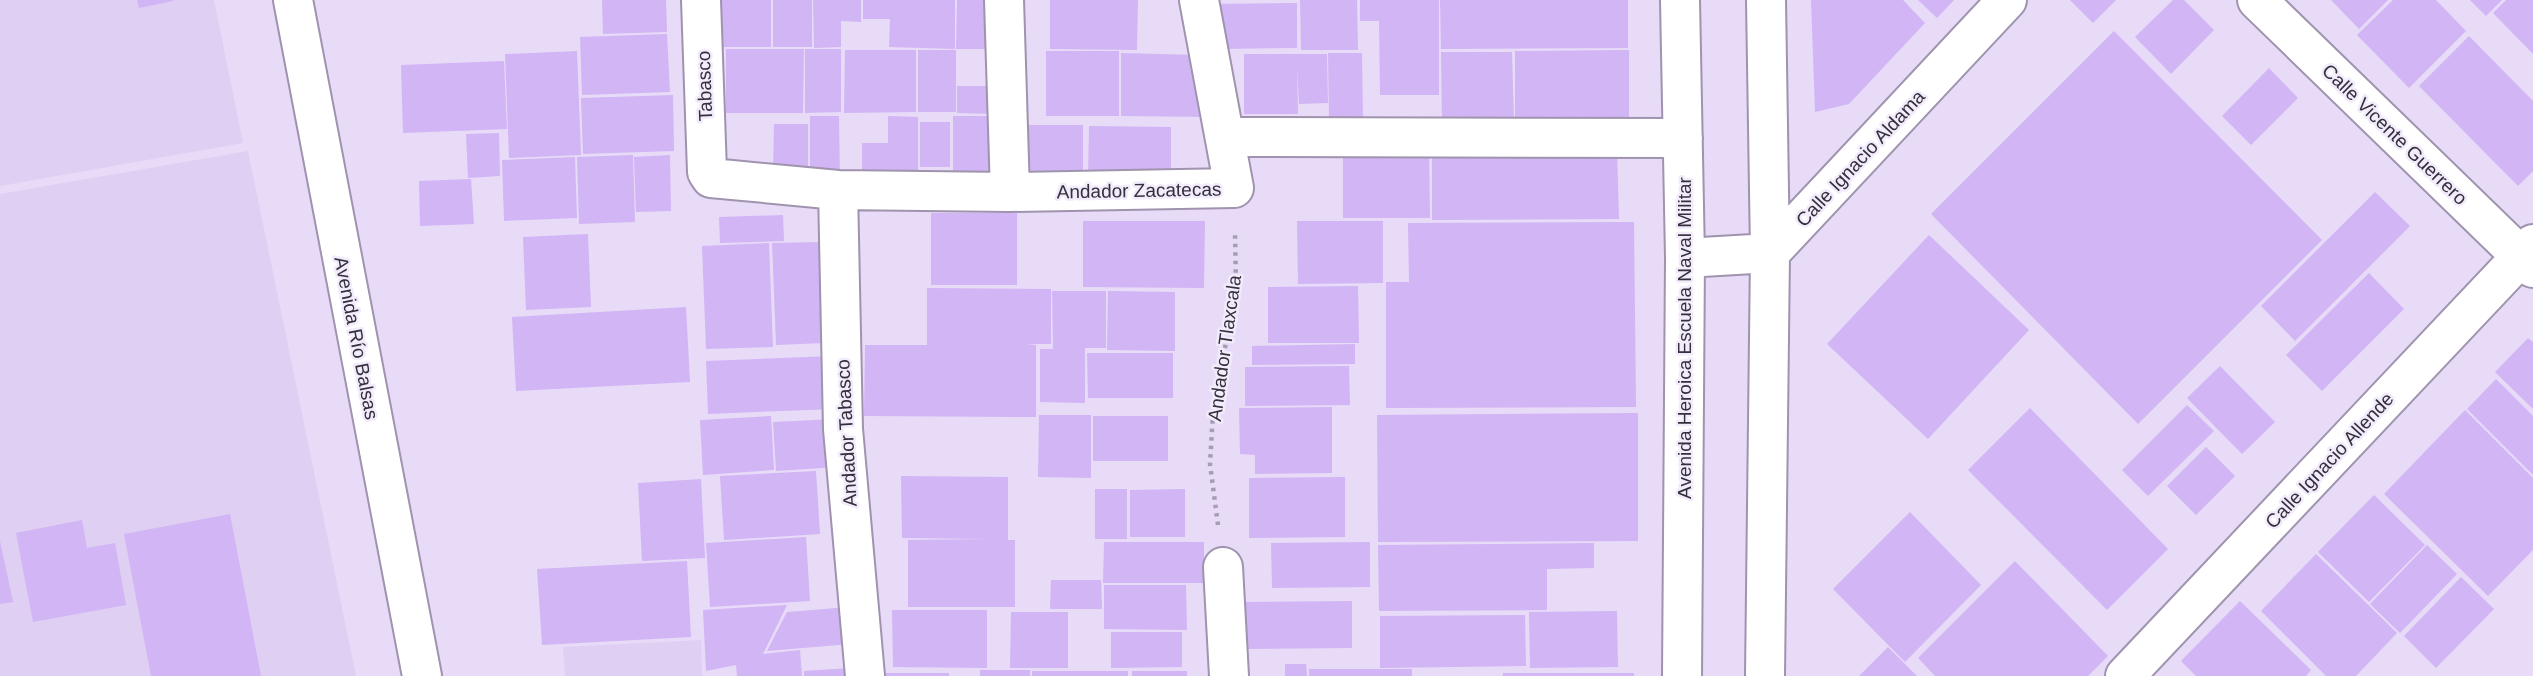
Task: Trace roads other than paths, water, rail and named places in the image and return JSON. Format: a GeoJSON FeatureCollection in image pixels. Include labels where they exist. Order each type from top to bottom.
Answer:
{"type":"FeatureCollection","features":[{"type":"Feature","properties":{"kind":"street","name":"Avenida Río Balsas"},"geometry":{"type":"LineString","coordinates":[[293,0],[422,676]]}},
{"type":"Feature","properties":{"kind":"street","name":"Tabasco"},"geometry":{"type":"LineString","coordinates":[[701,0],[707,172]]}},
{"type":"Feature","properties":{"kind":"street"},"geometry":{"type":"LineString","coordinates":[[1004,0],[1010,192]]}},
{"type":"Feature","properties":{"kind":"street"},"geometry":{"type":"LineString","coordinates":[[1199,0],[1226,137],[1684,138]]}},
{"type":"Feature","properties":{"kind":"street","name":"Avenida Heroica Escuela Naval Militar"},"geometry":{"type":"LineString","coordinates":[[1680,0],[1685,258],[1682,676]]}},
{"type":"Feature","properties":{"kind":"street"},"geometry":{"type":"LineString","coordinates":[[1765,676],[1770,253],[1766,0]]}},
{"type":"Feature","properties":{"kind":"street","name":"Calle Ignacio Aldama"},"geometry":{"type":"LineString","coordinates":[[1770,253],[2007,0]]}},
{"type":"Feature","properties":{"kind":"street","name":"Calle Vicente Guerrero"},"geometry":{"type":"LineString","coordinates":[[2257,0],[2529,256]]}},
{"type":"Feature","properties":{"kind":"street","name":"Andador Zacatecas"},"geometry":{"type":"LineString","coordinates":[[707,172],[711,178],[719,181],[838,190],[1010,192],[1234,188],[1226,137]]}},
{"type":"Feature","properties":{"kind":"street","name":"Andador Tabasco"},"geometry":{"type":"LineString","coordinates":[[838,190],[844,429],[864,676]]}},
{"type":"Feature","properties":{"kind":"street"},"geometry":{"type":"LineString","coordinates":[[1685,258],[1770,253]]}},
{"type":"Feature","properties":{"kind":"street","name":"Calle Ignacio Allende"},"geometry":{"type":"LineString","coordinates":[[2125,676],[2529,256]]}},
{"type":"Feature","properties":{"kind":"street"},"geometry":{"type":"LineString","coordinates":[[1223,567],[1229,676]]}}]}
